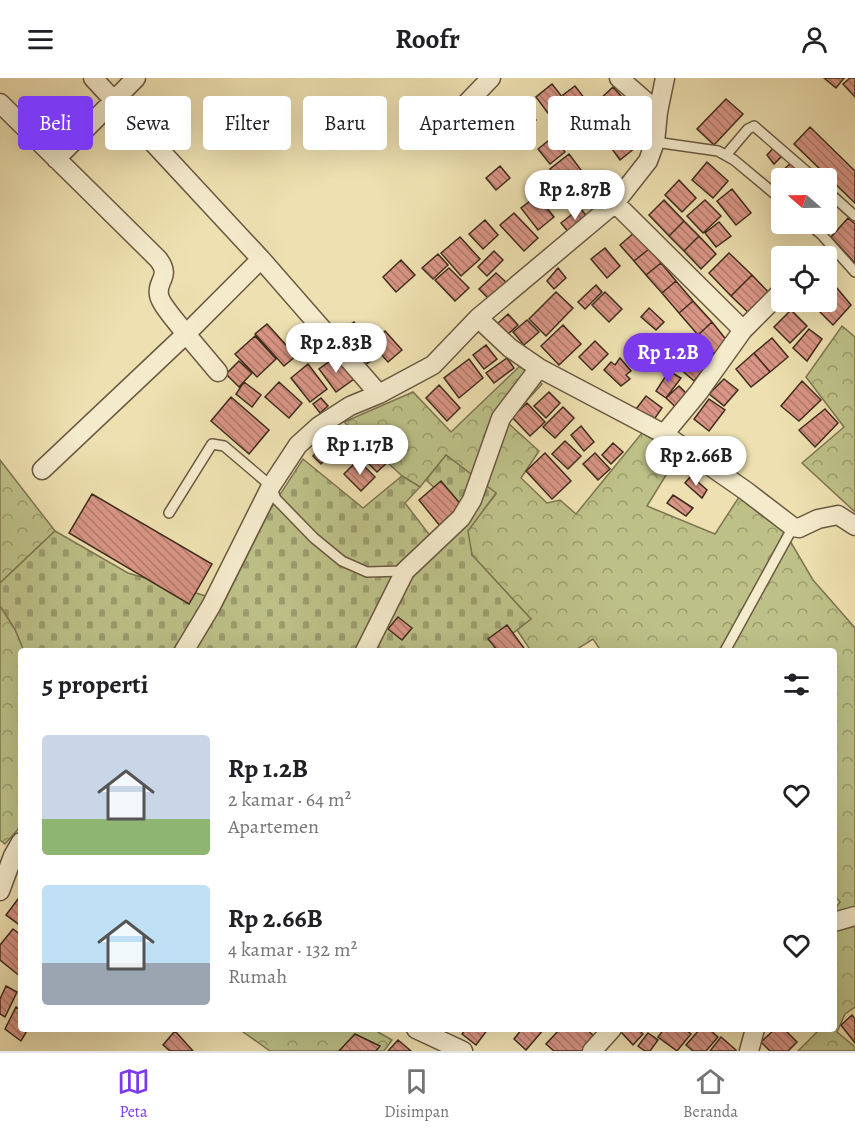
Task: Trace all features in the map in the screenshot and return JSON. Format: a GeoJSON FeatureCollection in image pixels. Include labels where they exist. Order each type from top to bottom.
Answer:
{"type":"FeatureCollection","features":[{"type":"Feature","properties":{"kind":"street"},"geometry":{"type":"LineString","coordinates":[[93,78],[111,96]]}},
{"type":"Feature","properties":{"kind":"street"},"geometry":{"type":"LineString","coordinates":[[119,96],[136,78]]}},
{"type":"Feature","properties":{"kind":"street"},"geometry":{"type":"LineString","coordinates":[[474,96],[491,78]]}},
{"type":"Feature","properties":{"kind":"street"},"geometry":{"type":"LineString","coordinates":[[618,78],[658,112]]}},
{"type":"Feature","properties":{"kind":"street"},"geometry":{"type":"LineString","coordinates":[[186,648],[211,606],[271,486],[298,445],[319,426],[350,406],[433,365],[478,318],[615,203],[648,161],[655,142],[665,78]]}},
{"type":"Feature","properties":{"kind":"street"},"geometry":{"type":"LineString","coordinates":[[0,103],[164,266],[165,275],[159,288],[159,296],[186,334],[218,372]]}},
{"type":"Feature","properties":{"kind":"street"},"geometry":{"type":"LineString","coordinates":[[56,159],[105,110]]}},
{"type":"Feature","properties":{"kind":"street"},"geometry":{"type":"LineString","coordinates":[[161,150],[379,393]]}},
{"type":"Feature","properties":{"kind":"street"},"geometry":{"type":"LineString","coordinates":[[615,203],[743,330]]}},
{"type":"Feature","properties":{"kind":"street"},"geometry":{"type":"LineString","coordinates":[[42,470],[186,334],[261,259]]}},
{"type":"Feature","properties":{"kind":"street"},"geometry":{"type":"LineString","coordinates":[[664,434],[698,393],[743,330],[771,302]]}},
{"type":"Feature","properties":{"kind":"street"},"geometry":{"type":"LineString","coordinates":[[478,318],[510,348],[539,368],[664,434],[793,527],[799,528],[818,519],[838,515],[855,525]]}},
{"type":"Feature","properties":{"kind":"street"},"geometry":{"type":"LineString","coordinates":[[366,648],[405,571],[460,518],[472,500],[501,417],[539,368]]}},
{"type":"Feature","properties":{"kind":"street"},"geometry":{"type":"LineString","coordinates":[[0,891],[14,852]]}},
{"type":"Feature","properties":{"kind":"street"},"geometry":{"type":"LineString","coordinates":[[837,921],[855,916]]}},
{"type":"Feature","properties":{"kind":"street"},"geometry":{"type":"LineString","coordinates":[[428,1032],[463,1051]]}},
{"type":"Feature","properties":{"kind":"street"},"geometry":{"type":"LineString","coordinates":[[592,1051],[609,1032]]}},
{"type":"Feature","properties":{"kind":"street"},"geometry":{"type":"LineString","coordinates":[[749,1051],[754,1032]]}},
{"type":"Feature","properties":{"kind":"lane"},"geometry":{"type":"LineString","coordinates":[[726,155],[748,129],[754,126],[802,168]]}},
{"type":"Feature","properties":{"kind":"lane"},"geometry":{"type":"LineString","coordinates":[[655,142],[718,151],[734,160],[771,191]]}},
{"type":"Feature","properties":{"kind":"lane"},"geometry":{"type":"LineString","coordinates":[[837,200],[855,216]]}},
{"type":"Feature","properties":{"kind":"lane"},"geometry":{"type":"LineString","coordinates":[[821,234],[855,272]]}},
{"type":"Feature","properties":{"kind":"lane"},"geometry":{"type":"LineString","coordinates":[[170,513],[212,444],[224,446],[271,486],[276,499],[314,538],[342,561],[367,572],[405,571]]}},
{"type":"Feature","properties":{"kind":"lane"},"geometry":{"type":"LineString","coordinates":[[727,648],[793,527]]}},
{"type":"Feature","properties":{"kind":"green space"},"geometry":{"type":"Polygon","coordinates":[[[842,326],[855,337],[855,512],[802,463],[844,427],[806,377],[842,326]]]}},
{"type":"Feature","properties":{"kind":"green space"},"geometry":{"type":"Polygon","coordinates":[[[520,366],[542,384],[507,422],[539,451],[521,478],[547,503],[560,500],[576,514],[642,433],[679,454],[647,506],[715,534],[739,497],[786,534],[813,580],[855,628],[855,1007],[845,1014],[837,1032],[837,906],[840,902],[837,898],[837,648],[599,648],[593,639],[579,648],[529,648],[517,630],[531,619],[472,555],[467,531],[496,494],[446,455],[420,487],[402,476],[344,422],[413,392],[451,432],[520,366]]]}},
{"type":"Feature","properties":{"kind":"green space"},"geometry":{"type":"Polygon","coordinates":[[[446,455],[496,493],[468,531],[472,555],[531,619],[494,648],[197,648],[221,608],[270,510],[303,459],[363,508],[402,476],[420,487],[405,503],[431,537],[460,512],[426,480],[446,455]]]}},
{"type":"Feature","properties":{"kind":"green space"},"geometry":{"type":"Polygon","coordinates":[[[0,460],[55,531],[0,583],[0,460]]]}},
{"type":"Feature","properties":{"kind":"green space"},"geometry":{"type":"Polygon","coordinates":[[[55,531],[128,573],[206,596],[202,608],[174,648],[23,648],[15,629],[0,606],[0,583],[55,531]]]}},
{"type":"Feature","properties":{"kind":"green space"},"geometry":{"type":"Polygon","coordinates":[[[0,606],[15,629],[23,648],[18,648],[18,829],[5,844],[0,840],[0,606]]]}},
{"type":"Feature","properties":{"kind":"green space"},"geometry":{"type":"Polygon","coordinates":[[[243,1032],[378,1032],[392,1040],[384,1051],[270,1051],[243,1032]]]}},
{"type":"Feature","properties":{"kind":"green space"},"geometry":{"type":"Polygon","coordinates":[[[817,1032],[837,1032],[855,1047],[855,1051],[798,1051],[817,1032]]]}},
{"type":"Feature","properties":{"kind":"building"},"geometry":{"type":"Polygon","coordinates":[[[824,78],[844,78],[836,88],[824,78]]]}},
{"type":"Feature","properties":{"kind":"building"},"geometry":{"type":"Polygon","coordinates":[[[850,78],[855,78],[855,97],[843,84],[850,78]]]}},
{"type":"Feature","properties":{"kind":"building"},"geometry":{"type":"Polygon","coordinates":[[[552,84],[561,96],[548,96],[548,113],[536,97],[552,84]]]}},
{"type":"Feature","properties":{"kind":"building"},"geometry":{"type":"Polygon","coordinates":[[[575,86],[583,96],[564,96],[575,86]]]}},
{"type":"Feature","properties":{"kind":"building"},"geometry":{"type":"Polygon","coordinates":[[[613,87],[621,96],[603,96],[613,87]]]}},
{"type":"Feature","properties":{"kind":"building"},"geometry":{"type":"Polygon","coordinates":[[[726,99],[743,114],[714,145],[697,129],[726,99]]]}},
{"type":"Feature","properties":{"kind":"building"},"geometry":{"type":"Polygon","coordinates":[[[810,127],[855,171],[855,203],[837,186],[837,168],[819,168],[794,144],[810,127]]]}},
{"type":"Feature","properties":{"kind":"building"},"geometry":{"type":"Polygon","coordinates":[[[548,141],[548,150],[565,152],[550,164],[538,149],[548,141]]]}},
{"type":"Feature","properties":{"kind":"building"},"geometry":{"type":"Polygon","coordinates":[[[775,146],[784,154],[774,164],[767,155],[775,146]]]}},
{"type":"Feature","properties":{"kind":"building"},"geometry":{"type":"Polygon","coordinates":[[[613,150],[632,150],[620,160],[613,150]]]}},
{"type":"Feature","properties":{"kind":"building"},"geometry":{"type":"Polygon","coordinates":[[[569,154],[584,174],[564,189],[550,169],[569,154]]]}},
{"type":"Feature","properties":{"kind":"building"},"geometry":{"type":"Polygon","coordinates":[[[707,162],[728,181],[713,198],[692,180],[707,162]]]}},
{"type":"Feature","properties":{"kind":"building"},"geometry":{"type":"Polygon","coordinates":[[[792,162],[798,167],[797,168],[785,168],[792,162]]]}},
{"type":"Feature","properties":{"kind":"building"},"geometry":{"type":"Polygon","coordinates":[[[500,166],[510,178],[496,190],[486,178],[500,166]]]}},
{"type":"Feature","properties":{"kind":"building"},"geometry":{"type":"Polygon","coordinates":[[[679,180],[696,198],[682,212],[665,195],[679,180]]]}},
{"type":"Feature","properties":{"kind":"building"},"geometry":{"type":"Polygon","coordinates":[[[732,189],[751,213],[736,225],[717,201],[732,189]]]}},
{"type":"Feature","properties":{"kind":"building"},"geometry":{"type":"Polygon","coordinates":[[[537,196],[554,217],[538,230],[521,208],[537,196]]]}},
{"type":"Feature","properties":{"kind":"building"},"geometry":{"type":"Polygon","coordinates":[[[664,200],[684,221],[669,236],[649,215],[664,200]]]}},
{"type":"Feature","properties":{"kind":"building"},"geometry":{"type":"Polygon","coordinates":[[[705,200],[721,216],[703,233],[687,216],[705,200]]]}},
{"type":"Feature","properties":{"kind":"building"},"geometry":{"type":"Polygon","coordinates":[[[580,208],[589,219],[570,234],[561,223],[580,208]]]}},
{"type":"Feature","properties":{"kind":"building"},"geometry":{"type":"Polygon","coordinates":[[[514,213],[538,238],[524,251],[500,225],[514,213]]]}},
{"type":"Feature","properties":{"kind":"building"},"geometry":{"type":"Polygon","coordinates":[[[848,218],[855,224],[855,263],[831,237],[837,234],[837,230],[848,218]]]}},
{"type":"Feature","properties":{"kind":"building"},"geometry":{"type":"Polygon","coordinates":[[[485,220],[498,235],[483,249],[469,234],[485,220]]]}},
{"type":"Feature","properties":{"kind":"building"},"geometry":{"type":"Polygon","coordinates":[[[684,221],[699,236],[684,251],[669,236],[684,221]]]}},
{"type":"Feature","properties":{"kind":"building"},"geometry":{"type":"Polygon","coordinates":[[[719,222],[731,236],[716,247],[705,233],[719,222]]]}},
{"type":"Feature","properties":{"kind":"building"},"geometry":{"type":"Polygon","coordinates":[[[635,232],[649,249],[634,261],[620,245],[635,232]]]}},
{"type":"Feature","properties":{"kind":"building"},"geometry":{"type":"Polygon","coordinates":[[[699,236],[716,254],[701,269],[684,251],[699,236]]]}},
{"type":"Feature","properties":{"kind":"building"},"geometry":{"type":"Polygon","coordinates":[[[460,237],[480,259],[461,276],[441,253],[460,237]]]}},
{"type":"Feature","properties":{"kind":"building"},"geometry":{"type":"Polygon","coordinates":[[[605,248],[620,266],[607,278],[591,259],[605,248]]]}},
{"type":"Feature","properties":{"kind":"building"},"geometry":{"type":"Polygon","coordinates":[[[649,249],[661,263],[646,275],[634,261],[649,249]]]}},
{"type":"Feature","properties":{"kind":"building"},"geometry":{"type":"Polygon","coordinates":[[[494,251],[503,260],[487,276],[478,267],[494,251]]]}},
{"type":"Feature","properties":{"kind":"building"},"geometry":{"type":"Polygon","coordinates":[[[729,253],[752,275],[731,296],[709,273],[729,253]]]}},
{"type":"Feature","properties":{"kind":"building"},"geometry":{"type":"Polygon","coordinates":[[[438,254],[448,265],[433,279],[422,268],[438,254]]]}},
{"type":"Feature","properties":{"kind":"building"},"geometry":{"type":"Polygon","coordinates":[[[401,260],[415,275],[396,292],[383,277],[401,260]]]}},
{"type":"Feature","properties":{"kind":"building"},"geometry":{"type":"Polygon","coordinates":[[[661,263],[676,281],[662,293],[646,275],[661,263]]]}},
{"type":"Feature","properties":{"kind":"building"},"geometry":{"type":"Polygon","coordinates":[[[449,268],[469,288],[455,301],[435,280],[449,268]]]}},
{"type":"Feature","properties":{"kind":"building"},"geometry":{"type":"Polygon","coordinates":[[[558,268],[566,278],[554,289],[547,281],[558,268]]]}},
{"type":"Feature","properties":{"kind":"building"},"geometry":{"type":"Polygon","coordinates":[[[496,273],[507,283],[490,300],[479,289],[496,273]]]}},
{"type":"Feature","properties":{"kind":"building"},"geometry":{"type":"Polygon","coordinates":[[[752,275],[771,295],[771,299],[753,317],[731,296],[752,275]]]}},
{"type":"Feature","properties":{"kind":"building"},"geometry":{"type":"Polygon","coordinates":[[[676,281],[693,301],[679,313],[662,293],[676,281]]]}},
{"type":"Feature","properties":{"kind":"building"},"geometry":{"type":"Polygon","coordinates":[[[596,285],[602,292],[585,309],[578,302],[596,285]]]}},
{"type":"Feature","properties":{"kind":"building"},"geometry":{"type":"Polygon","coordinates":[[[837,288],[851,305],[833,325],[820,312],[837,312],[837,288]]]}},
{"type":"Feature","properties":{"kind":"building"},"geometry":{"type":"Polygon","coordinates":[[[556,292],[573,308],[546,336],[529,319],[556,292]]]}},
{"type":"Feature","properties":{"kind":"building"},"geometry":{"type":"Polygon","coordinates":[[[605,292],[622,309],[609,322],[592,305],[605,292]]]}},
{"type":"Feature","properties":{"kind":"building"},"geometry":{"type":"Polygon","coordinates":[[[693,301],[712,322],[698,335],[679,313],[693,301]]]}},
{"type":"Feature","properties":{"kind":"building"},"geometry":{"type":"Polygon","coordinates":[[[649,308],[664,322],[656,330],[641,317],[649,308]]]}},
{"type":"Feature","properties":{"kind":"building"},"geometry":{"type":"Polygon","coordinates":[[[789,312],[793,312],[807,326],[790,343],[774,327],[789,312]]]}},
{"type":"Feature","properties":{"kind":"building"},"geometry":{"type":"Polygon","coordinates":[[[508,314],[518,325],[506,336],[496,325],[508,314]]]}},
{"type":"Feature","properties":{"kind":"building"},"geometry":{"type":"Polygon","coordinates":[[[527,320],[539,332],[524,345],[513,332],[527,320]]]}},
{"type":"Feature","properties":{"kind":"building"},"geometry":{"type":"Polygon","coordinates":[[[354,322],[365,341],[348,351],[337,333],[354,322]]]}},
{"type":"Feature","properties":{"kind":"building"},"geometry":{"type":"Polygon","coordinates":[[[712,322],[728,342],[714,354],[698,335],[712,322]]]}},
{"type":"Feature","properties":{"kind":"building"},"geometry":{"type":"Polygon","coordinates":[[[267,324],[296,356],[284,366],[255,334],[267,324]]]}},
{"type":"Feature","properties":{"kind":"building"},"geometry":{"type":"Polygon","coordinates":[[[563,325],[581,344],[559,365],[541,346],[563,325]]]}},
{"type":"Feature","properties":{"kind":"building"},"geometry":{"type":"Polygon","coordinates":[[[809,329],[822,339],[807,361],[793,348],[809,329]]]}},
{"type":"Feature","properties":{"kind":"building"},"geometry":{"type":"Polygon","coordinates":[[[385,331],[402,350],[388,362],[371,343],[385,331]]]}},
{"type":"Feature","properties":{"kind":"building"},"geometry":{"type":"Polygon","coordinates":[[[255,336],[276,359],[257,377],[235,354],[255,336]]]}},
{"type":"Feature","properties":{"kind":"building"},"geometry":{"type":"Polygon","coordinates":[[[668,336],[679,347],[662,365],[651,354],[668,336]]]}},
{"type":"Feature","properties":{"kind":"building"},"geometry":{"type":"Polygon","coordinates":[[[772,338],[788,357],[770,372],[754,353],[772,338]]]}},
{"type":"Feature","properties":{"kind":"building"},"geometry":{"type":"Polygon","coordinates":[[[595,341],[608,354],[592,370],[579,357],[595,341]]]}},
{"type":"Feature","properties":{"kind":"building"},"geometry":{"type":"Polygon","coordinates":[[[486,345],[497,359],[484,369],[473,355],[486,345]]]}},
{"type":"Feature","properties":{"kind":"building"},"geometry":{"type":"Polygon","coordinates":[[[634,346],[651,358],[642,370],[626,359],[634,346]]]}},
{"type":"Feature","properties":{"kind":"building"},"geometry":{"type":"Polygon","coordinates":[[[363,348],[371,361],[360,368],[351,355],[363,348]]]}},
{"type":"Feature","properties":{"kind":"building"},"geometry":{"type":"Polygon","coordinates":[[[754,353],[770,372],[751,387],[736,369],[754,353]]]}},
{"type":"Feature","properties":{"kind":"building"},"geometry":{"type":"Polygon","coordinates":[[[692,354],[706,367],[694,381],[679,368],[692,354]]]}},
{"type":"Feature","properties":{"kind":"building"},"geometry":{"type":"Polygon","coordinates":[[[337,356],[354,379],[336,392],[319,369],[337,356]]]}},
{"type":"Feature","properties":{"kind":"building"},"geometry":{"type":"Polygon","coordinates":[[[507,358],[514,368],[494,383],[486,373],[507,358]]]}},
{"type":"Feature","properties":{"kind":"building"},"geometry":{"type":"Polygon","coordinates":[[[620,358],[631,371],[626,375],[630,379],[621,386],[604,370],[611,362],[615,365],[620,358]]]}},
{"type":"Feature","properties":{"kind":"building"},"geometry":{"type":"Polygon","coordinates":[[[469,359],[483,378],[459,398],[444,378],[469,359]]]}},
{"type":"Feature","properties":{"kind":"building"},"geometry":{"type":"Polygon","coordinates":[[[239,361],[252,373],[239,387],[226,374],[239,361]]]}},
{"type":"Feature","properties":{"kind":"building"},"geometry":{"type":"Polygon","coordinates":[[[308,364],[327,389],[310,402],[291,378],[308,364]]]}},
{"type":"Feature","properties":{"kind":"building"},"geometry":{"type":"Polygon","coordinates":[[[669,371],[681,378],[666,398],[656,391],[669,371]]]}},
{"type":"Feature","properties":{"kind":"building"},"geometry":{"type":"Polygon","coordinates":[[[724,379],[738,390],[724,406],[709,394],[724,379]]]}},
{"type":"Feature","properties":{"kind":"building"},"geometry":{"type":"Polygon","coordinates":[[[802,381],[821,400],[799,421],[781,406],[802,381]]]}},
{"type":"Feature","properties":{"kind":"building"},"geometry":{"type":"Polygon","coordinates":[[[244,382],[261,395],[252,407],[236,394],[244,382]]]}},
{"type":"Feature","properties":{"kind":"building"},"geometry":{"type":"Polygon","coordinates":[[[279,382],[302,403],[289,418],[265,397],[279,382]]]}},
{"type":"Feature","properties":{"kind":"building"},"geometry":{"type":"Polygon","coordinates":[[[439,385],[460,408],[447,421],[426,398],[439,385]]]}},
{"type":"Feature","properties":{"kind":"building"},"geometry":{"type":"Polygon","coordinates":[[[679,386],[692,399],[680,411],[666,398],[679,386]]]}},
{"type":"Feature","properties":{"kind":"building"},"geometry":{"type":"Polygon","coordinates":[[[549,392],[560,403],[546,418],[534,406],[549,392]]]}},
{"type":"Feature","properties":{"kind":"building"},"geometry":{"type":"Polygon","coordinates":[[[646,396],[662,408],[653,421],[636,409],[646,396]]]}},
{"type":"Feature","properties":{"kind":"building"},"geometry":{"type":"Polygon","coordinates":[[[231,397],[269,430],[249,454],[211,421],[231,397]]]}},
{"type":"Feature","properties":{"kind":"building"},"geometry":{"type":"Polygon","coordinates":[[[321,398],[328,406],[320,413],[313,404],[321,398]]]}},
{"type":"Feature","properties":{"kind":"building"},"geometry":{"type":"Polygon","coordinates":[[[709,399],[725,410],[709,431],[694,419],[709,399]]]}},
{"type":"Feature","properties":{"kind":"building"},"geometry":{"type":"Polygon","coordinates":[[[527,403],[545,422],[530,436],[512,417],[527,403]]]}},
{"type":"Feature","properties":{"kind":"building"},"geometry":{"type":"Polygon","coordinates":[[[563,407],[574,418],[555,438],[543,427],[563,407]]]}},
{"type":"Feature","properties":{"kind":"building"},"geometry":{"type":"Polygon","coordinates":[[[825,409],[838,423],[815,447],[799,430],[825,409]]]}},
{"type":"Feature","properties":{"kind":"building"},"geometry":{"type":"Polygon","coordinates":[[[581,426],[594,442],[584,451],[571,435],[581,426]]]}},
{"type":"Feature","properties":{"kind":"building"},"geometry":{"type":"Polygon","coordinates":[[[355,430],[372,447],[361,458],[344,441],[355,430]]]}},
{"type":"Feature","properties":{"kind":"building"},"geometry":{"type":"Polygon","coordinates":[[[565,441],[581,456],[568,469],[552,454],[565,441]]]}},
{"type":"Feature","properties":{"kind":"building"},"geometry":{"type":"Polygon","coordinates":[[[325,443],[333,451],[321,464],[313,456],[325,443]]]}},
{"type":"Feature","properties":{"kind":"building"},"geometry":{"type":"Polygon","coordinates":[[[380,443],[393,457],[377,472],[364,459],[380,443]]]}},
{"type":"Feature","properties":{"kind":"building"},"geometry":{"type":"Polygon","coordinates":[[[613,443],[623,452],[611,464],[602,455],[613,443]]]}},
{"type":"Feature","properties":{"kind":"building"},"geometry":{"type":"Polygon","coordinates":[[[545,453],[571,481],[552,499],[526,471],[545,453]]]}},
{"type":"Feature","properties":{"kind":"building"},"geometry":{"type":"Polygon","coordinates":[[[595,453],[610,469],[598,480],[583,464],[595,453]]]}},
{"type":"Feature","properties":{"kind":"building"},"geometry":{"type":"Polygon","coordinates":[[[358,460],[375,477],[361,491],[344,474],[358,460]]]}},
{"type":"Feature","properties":{"kind":"building"},"geometry":{"type":"Polygon","coordinates":[[[691,476],[707,490],[702,498],[685,483],[691,476]]]}},
{"type":"Feature","properties":{"kind":"building"},"geometry":{"type":"Polygon","coordinates":[[[441,481],[463,507],[440,526],[419,500],[441,481]]]}},
{"type":"Feature","properties":{"kind":"building"},"geometry":{"type":"Polygon","coordinates":[[[92,494],[212,564],[189,604],[69,533],[92,494]]]}},
{"type":"Feature","properties":{"kind":"building"},"geometry":{"type":"Polygon","coordinates":[[[673,495],[693,508],[686,516],[667,503],[673,495]]]}},
{"type":"Feature","properties":{"kind":"building"},"geometry":{"type":"Polygon","coordinates":[[[398,617],[412,628],[402,640],[388,629],[398,617]]]}},
{"type":"Feature","properties":{"kind":"building"},"geometry":{"type":"Polygon","coordinates":[[[507,625],[524,648],[496,648],[488,639],[507,625]]]}},
{"type":"Feature","properties":{"kind":"building"},"geometry":{"type":"Polygon","coordinates":[[[18,899],[18,924],[6,915],[18,899]]]}},
{"type":"Feature","properties":{"kind":"building"},"geometry":{"type":"Polygon","coordinates":[[[13,929],[18,933],[18,975],[0,960],[0,945],[13,929]]]}},
{"type":"Feature","properties":{"kind":"building"},"geometry":{"type":"Polygon","coordinates":[[[6,986],[17,992],[5,1017],[0,1014],[0,999],[6,986]]]}},
{"type":"Feature","properties":{"kind":"building"},"geometry":{"type":"Polygon","coordinates":[[[16,1007],[18,1008],[18,1032],[26,1032],[21,1041],[5,1029],[16,1007]]]}},
{"type":"Feature","properties":{"kind":"building"},"geometry":{"type":"Polygon","coordinates":[[[852,1015],[855,1019],[855,1043],[841,1025],[852,1015]]]}},
{"type":"Feature","properties":{"kind":"building"},"geometry":{"type":"Polygon","coordinates":[[[176,1032],[193,1051],[170,1051],[163,1045],[176,1032]]]}},
{"type":"Feature","properties":{"kind":"building"},"geometry":{"type":"Polygon","coordinates":[[[464,1032],[486,1032],[476,1045],[462,1034],[464,1032]]]}},
{"type":"Feature","properties":{"kind":"building"},"geometry":{"type":"Polygon","coordinates":[[[520,1032],[541,1032],[526,1050],[514,1039],[520,1032]]]}},
{"type":"Feature","properties":{"kind":"building"},"geometry":{"type":"Polygon","coordinates":[[[557,1032],[589,1032],[596,1038],[585,1051],[554,1051],[546,1044],[557,1032]]]}},
{"type":"Feature","properties":{"kind":"building"},"geometry":{"type":"Polygon","coordinates":[[[621,1032],[641,1032],[643,1034],[633,1045],[621,1032]]]}},
{"type":"Feature","properties":{"kind":"building"},"geometry":{"type":"Polygon","coordinates":[[[662,1032],[688,1032],[691,1034],[677,1051],[658,1037],[662,1032]]]}},
{"type":"Feature","properties":{"kind":"building"},"geometry":{"type":"Polygon","coordinates":[[[697,1032],[712,1032],[718,1037],[706,1051],[693,1051],[686,1045],[697,1032]]]}},
{"type":"Feature","properties":{"kind":"building"},"geometry":{"type":"Polygon","coordinates":[[[772,1032],[787,1032],[797,1042],[788,1051],[770,1051],[761,1042],[772,1032]]]}},
{"type":"Feature","properties":{"kind":"building"},"geometry":{"type":"Polygon","coordinates":[[[648,1033],[658,1040],[650,1051],[645,1051],[638,1046],[648,1033]]]}},
{"type":"Feature","properties":{"kind":"building"},"geometry":{"type":"Polygon","coordinates":[[[355,1034],[380,1046],[376,1051],[339,1051],[355,1034]]]}},
{"type":"Feature","properties":{"kind":"building"},"geometry":{"type":"Polygon","coordinates":[[[721,1037],[736,1050],[736,1051],[710,1051],[721,1037]]]}},
{"type":"Feature","properties":{"kind":"building"},"geometry":{"type":"Polygon","coordinates":[[[398,1040],[411,1051],[388,1051],[398,1040]]]}}]}
